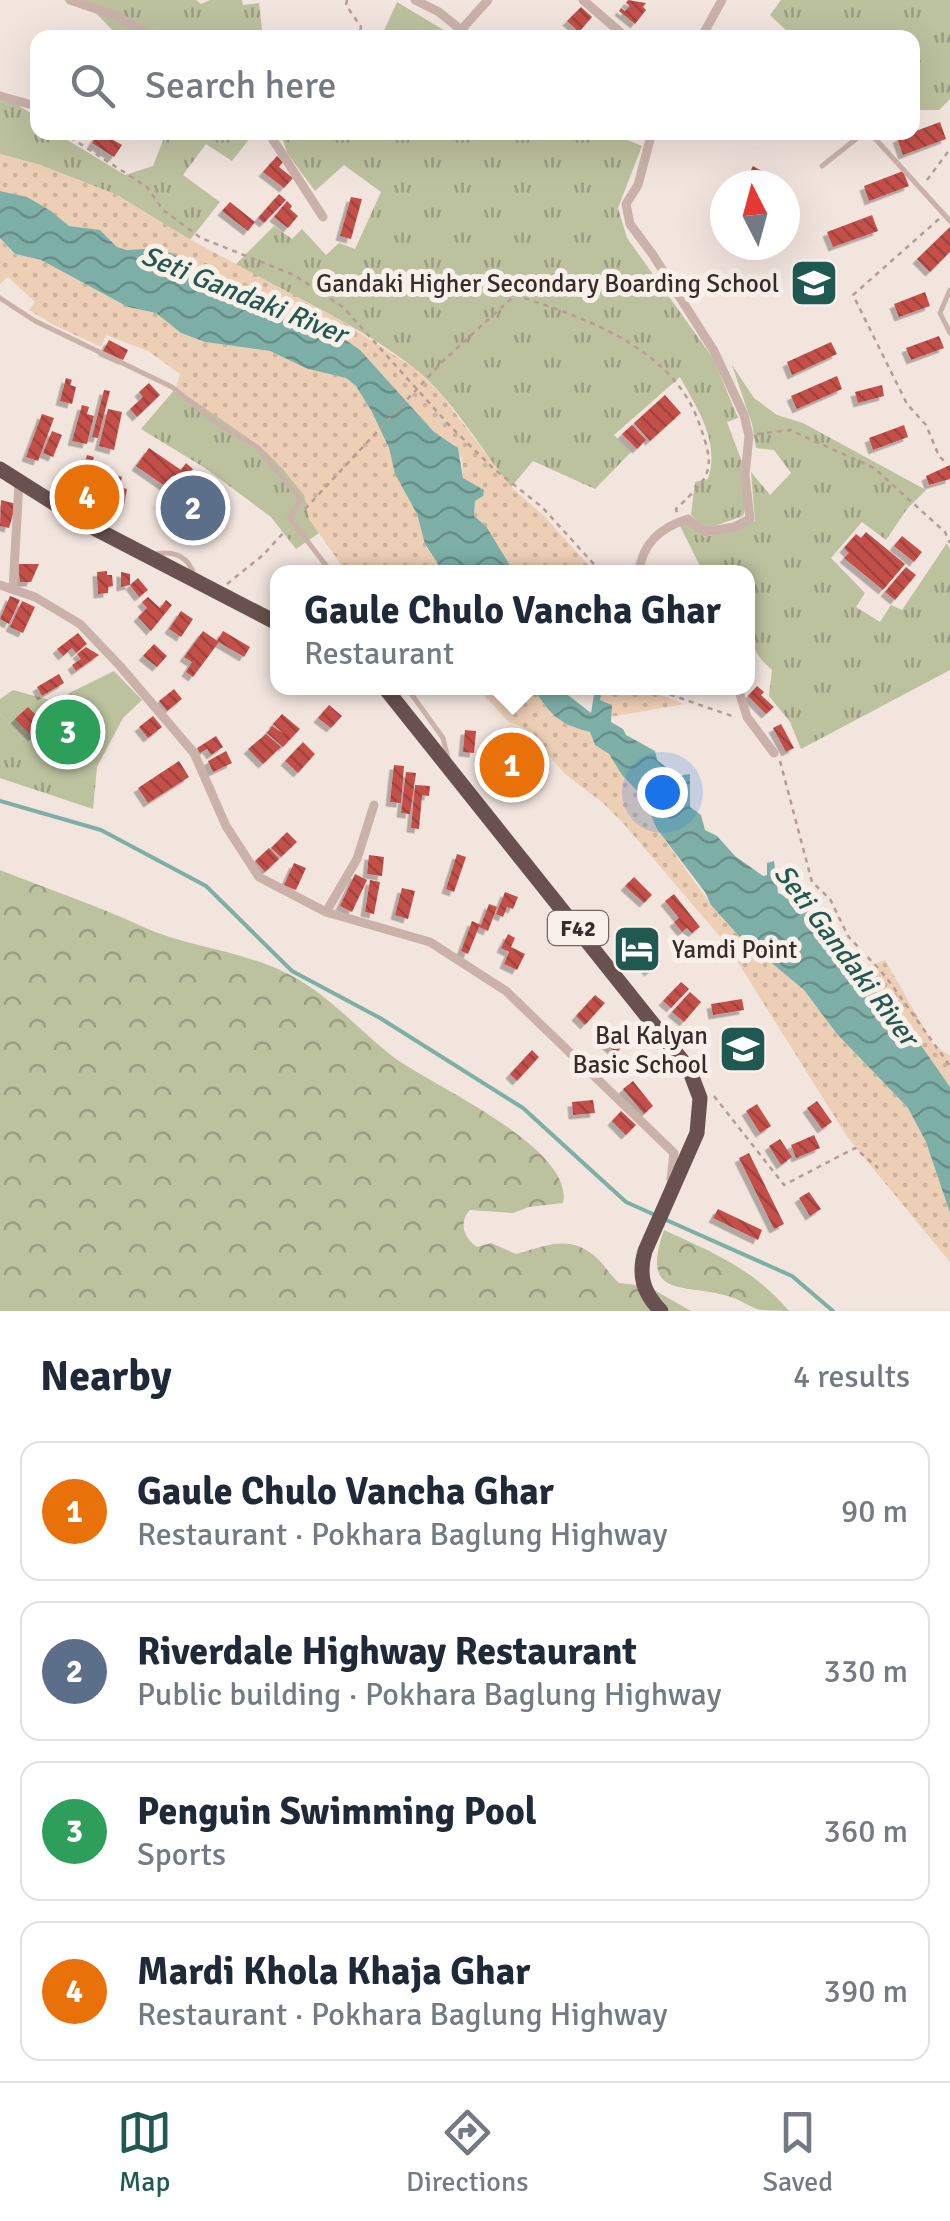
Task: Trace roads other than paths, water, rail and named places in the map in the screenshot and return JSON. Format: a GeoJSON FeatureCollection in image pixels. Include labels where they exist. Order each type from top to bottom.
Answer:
{"type":"FeatureCollection","features":[{"type":"Feature","properties":{"kind":"highway"},"geometry":{"type":"LineString","coordinates":[[0,469],[148,558],[270,620]]}},
{"type":"Feature","properties":{"kind":"highway","name":"F42"},"geometry":{"type":"LineString","coordinates":[[389,695],[689,1069],[700,1098],[700,1118],[690,1151],[645,1251],[642,1278],[649,1298],[661,1311]]}},
{"type":"Feature","properties":{"kind":"street"},"geometry":{"type":"LineString","coordinates":[[70,0],[117,16],[141,30]]}},
{"type":"Feature","properties":{"kind":"street"},"geometry":{"type":"LineString","coordinates":[[415,0],[439,12],[461,30],[488,0]]}},
{"type":"Feature","properties":{"kind":"street"},"geometry":{"type":"LineString","coordinates":[[583,0],[618,30]]}},
{"type":"Feature","properties":{"kind":"street"},"geometry":{"type":"LineString","coordinates":[[705,30],[722,0]]}},
{"type":"Feature","properties":{"kind":"street"},"geometry":{"type":"LineString","coordinates":[[0,96],[30,104]]}},
{"type":"Feature","properties":{"kind":"street"},"geometry":{"type":"LineString","coordinates":[[273,140],[323,217]]}},
{"type":"Feature","properties":{"kind":"street"},"geometry":{"type":"LineString","coordinates":[[640,565],[653,538],[669,525],[688,519],[705,532],[734,527],[750,518],[746,476],[749,436],[744,415],[714,350],[630,224],[626,204],[638,185],[650,140]]}},
{"type":"Feature","properties":{"kind":"street"},"geometry":{"type":"LineString","coordinates":[[14,589],[19,482]]}},
{"type":"Feature","properties":{"kind":"street"},"geometry":{"type":"LineString","coordinates":[[0,585],[36,596],[80,624],[120,666],[194,753],[226,826],[259,877],[326,912],[430,942],[506,991],[674,1153],[671,1190]]}},
{"type":"Feature","properties":{"kind":"street"},"geometry":{"type":"LineString","coordinates":[[740,695],[746,717],[774,753]]}},
{"type":"Feature","properties":{"kind":"street"},"geometry":{"type":"LineString","coordinates":[[326,912],[357,859],[374,805]]}},
{"type":"Feature","properties":{"kind":"lane"},"geometry":{"type":"LineString","coordinates":[[822,166],[855,140]]}},
{"type":"Feature","properties":{"kind":"lane"},"geometry":{"type":"LineString","coordinates":[[877,140],[950,221]]}},
{"type":"Feature","properties":{"kind":"lane"},"geometry":{"type":"LineString","coordinates":[[950,290],[940,313],[950,333]]}},
{"type":"Feature","properties":{"kind":"lane"},"geometry":{"type":"LineString","coordinates":[[0,298],[172,387],[218,424],[256,447],[301,500],[289,517],[326,565]]}},
{"type":"Feature","properties":{"kind":"lane"},"geometry":{"type":"LineString","coordinates":[[411,695],[443,738],[453,776]]}},
{"type":"Feature","properties":{"kind":"water","name":"Seti Gandaki River"},"geometry":{"type":"Polygon","coordinates":[[[0,191],[27,197],[69,226],[100,230],[117,247],[160,248],[185,259],[185,276],[220,282],[268,305],[279,317],[347,341],[360,350],[434,432],[458,448],[463,478],[484,490],[483,496],[475,501],[474,516],[486,526],[510,565],[438,565],[425,544],[417,514],[395,474],[389,448],[372,412],[356,386],[346,378],[308,369],[270,351],[205,342],[181,333],[156,313],[128,307],[41,260],[15,254],[0,238],[0,191]]]}},
{"type":"Feature","properties":{"kind":"water"},"geometry":{"type":"Polygon","coordinates":[[[538,695],[568,695],[591,713],[594,695],[601,695],[600,700],[612,705],[611,722],[655,751],[657,760],[673,773],[670,783],[676,784],[683,775],[690,774],[690,807],[701,815],[705,830],[763,876],[767,875],[767,863],[774,861],[778,893],[791,898],[796,909],[820,913],[821,931],[909,1028],[950,1087],[950,1213],[926,1142],[908,1108],[837,1034],[804,990],[739,936],[711,905],[657,829],[642,796],[609,754],[595,745],[590,732],[557,718],[538,695]]]}},
{"type":"Feature","properties":{"kind":"waterway"},"geometry":{"type":"LineString","coordinates":[[0,801],[101,830],[206,886],[292,971],[380,1018],[523,1108],[626,1202],[655,1215]]}},
{"type":"Feature","properties":{"kind":"waterway"},"geometry":{"type":"LineString","coordinates":[[664,1219],[792,1276],[833,1311]]}},
{"type":"Feature","properties":{"kind":"place","name":"Gandaki Higher Secondary Boarding School"},"geometry":{"type":"Point","coordinates":[814,283]}},
{"type":"Feature","properties":{"kind":"place","name":"Mardi Khola Khaja Ghar"},"geometry":{"type":"Point","coordinates":[87,497]}},
{"type":"Feature","properties":{"kind":"place","name":"Riverdale Highway Restaurant"},"geometry":{"type":"Point","coordinates":[193,508]}},
{"type":"Feature","properties":{"kind":"place","name":"Penguin Swimming Pool"},"geometry":{"type":"Point","coordinates":[68,732]}},
{"type":"Feature","properties":{"kind":"place","name":"Gaule Chulo Vancha Ghar"},"geometry":{"type":"Point","coordinates":[512,765]}},
{"type":"Feature","properties":{"kind":"place","name":"Yamdi Point"},"geometry":{"type":"Point","coordinates":[637,949]}},
{"type":"Feature","properties":{"kind":"place","name":"Bal Kalyan Basic School"},"geometry":{"type":"Point","coordinates":[743,1049]}}]}
